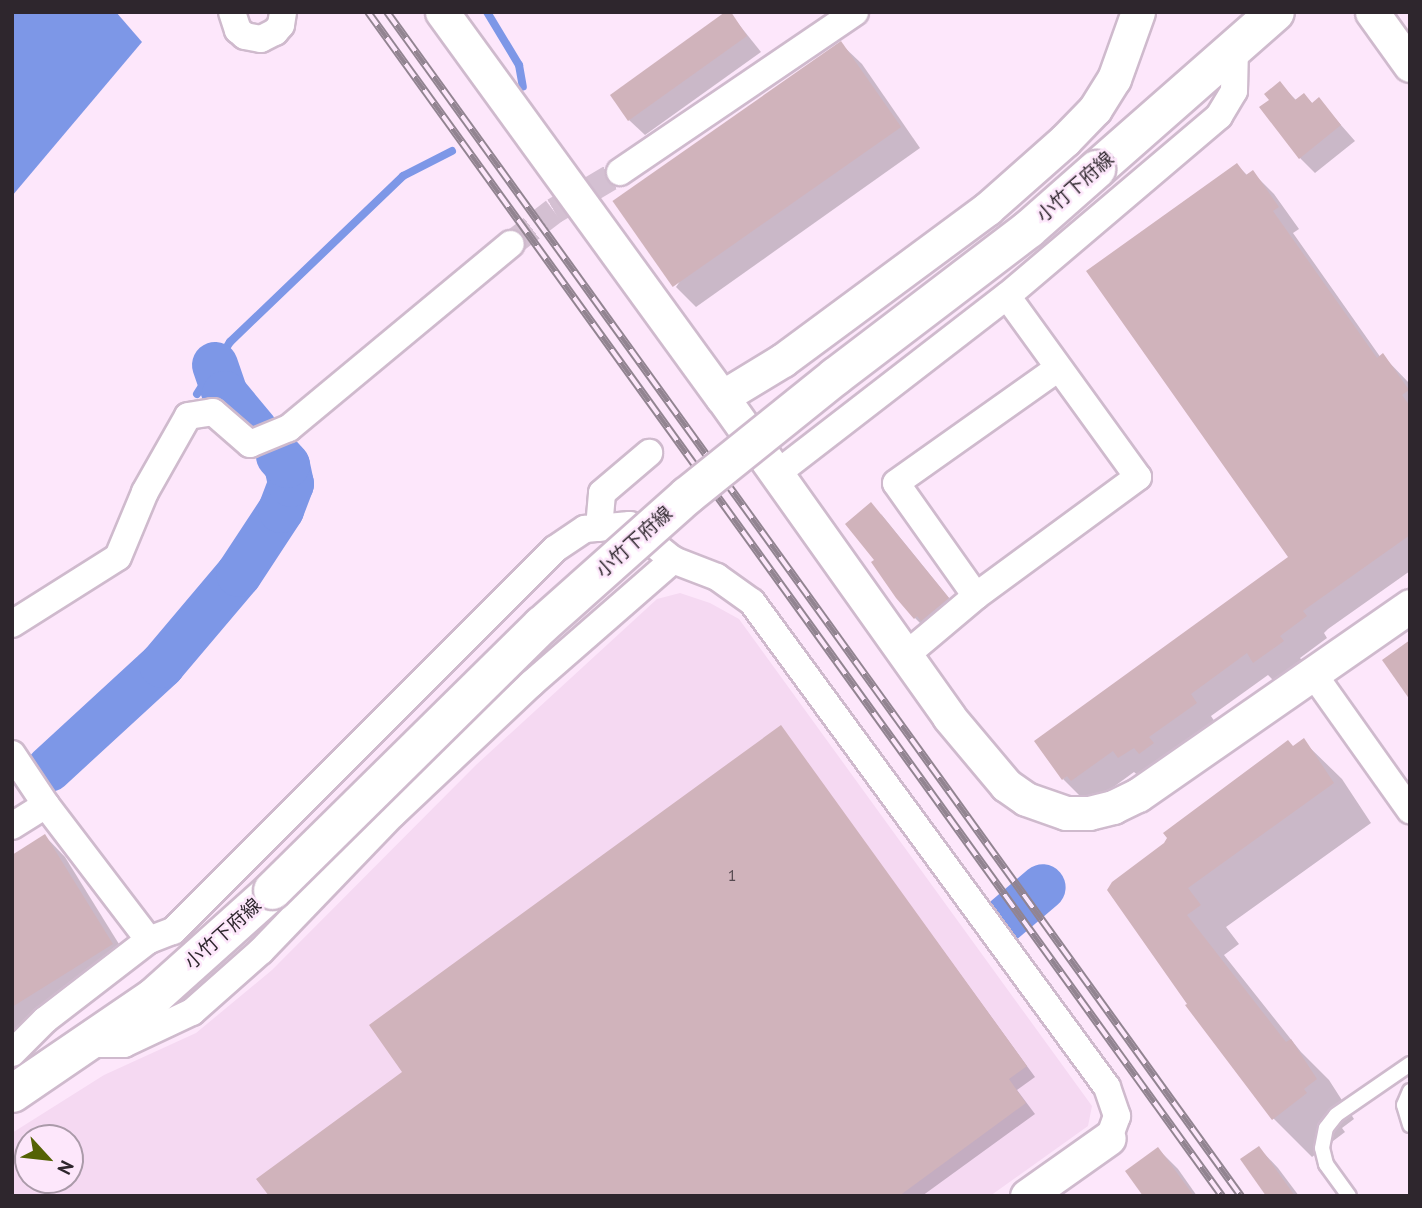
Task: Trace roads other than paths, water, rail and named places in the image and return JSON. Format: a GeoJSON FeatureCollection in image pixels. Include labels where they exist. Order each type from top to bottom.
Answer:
{"type":"FeatureCollection","features":[{"type":"Feature","properties":{"kind":"main road","name":"小竹下府線"},"geometry":{"type":"LineString","coordinates":[[12,1093],[154,996],[272,890],[541,625],[687,495],[835,376],[1028,229],[1275,12]]}},
{"type":"Feature","properties":{"kind":"street"},"geometry":{"type":"LineString","coordinates":[[232,12],[238,30],[252,38],[261,39],[275,32],[281,25],[283,12]]}},
{"type":"Feature","properties":{"kind":"street"},"geometry":{"type":"LineString","coordinates":[[442,12],[722,397],[949,717],[1006,785],[1045,808],[1066,813],[1089,813],[1113,807],[1138,795],[1410,606]]}},
{"type":"Feature","properties":{"kind":"street"},"geometry":{"type":"LineString","coordinates":[[620,172],[855,12]]}},
{"type":"Feature","properties":{"kind":"street"},"geometry":{"type":"LineString","coordinates":[[722,397],[783,360],[987,209],[1065,140],[1095,109],[1114,79],[1139,12]]}},
{"type":"Feature","properties":{"kind":"street"},"geometry":{"type":"LineString","coordinates":[[1372,12],[1410,65]]}},
{"type":"Feature","properties":{"kind":"street"},"geometry":{"type":"LineString","coordinates":[[775,475],[1007,296],[1219,116],[1234,91],[1236,47]]}},
{"type":"Feature","properties":{"kind":"street"},"geometry":{"type":"LineString","coordinates":[[12,624],[118,556],[145,492],[188,416],[213,412],[250,444],[289,428],[511,244]]}},
{"type":"Feature","properties":{"kind":"street"},"geometry":{"type":"LineString","coordinates":[[906,655],[976,596],[1138,477],[1057,369],[1007,296]]}},
{"type":"Feature","properties":{"kind":"street"},"geometry":{"type":"LineString","coordinates":[[976,596],[896,484],[1057,369]]}},
{"type":"Feature","properties":{"kind":"street"},"geometry":{"type":"LineString","coordinates":[[599,528],[602,493],[649,453]]}},
{"type":"Feature","properties":{"kind":"street"},"geometry":{"type":"LineString","coordinates":[[12,1053],[45,1020],[149,940],[173,931],[228,879],[555,549],[585,529],[630,525],[673,560],[717,577],[752,602],[1107,1087],[1117,1116],[1110,1138],[1027,1196]]}},
{"type":"Feature","properties":{"kind":"street"},"geometry":{"type":"LineString","coordinates":[[87,1044],[124,1044],[192,1012],[261,951],[393,814],[531,684],[673,560]]}},
{"type":"Feature","properties":{"kind":"street"},"geometry":{"type":"LineString","coordinates":[[1314,675],[1410,810]]}},
{"type":"Feature","properties":{"kind":"street"},"geometry":{"type":"LineString","coordinates":[[12,754],[46,805],[149,940]]}},
{"type":"Feature","properties":{"kind":"street"},"geometry":{"type":"LineString","coordinates":[[12,826],[46,805]]}},
{"type":"Feature","properties":{"kind":"lane"},"geometry":{"type":"LineString","coordinates":[[1349,1196],[1326,1164],[1322,1148],[1326,1128],[1342,1111],[1410,1064]]}},
{"type":"Feature","properties":{"kind":"lane"},"geometry":{"type":"LineString","coordinates":[[1410,1091],[1404,1105],[1410,1125]]}},
{"type":"Feature","properties":{"kind":"water"},"geometry":{"type":"Polygon","coordinates":[[[12,12],[116,12],[142,42],[12,196],[12,12]]]}},
{"type":"Feature","properties":{"kind":"waterway"},"geometry":{"type":"LineString","coordinates":[[487,12],[519,65],[523,87]]}},
{"type":"Feature","properties":{"kind":"waterway"},"geometry":{"type":"LineString","coordinates":[[197,394],[230,342],[403,176],[452,151]]}},
{"type":"Feature","properties":{"kind":"waterway"},"geometry":{"type":"LineString","coordinates":[[215,365],[225,394],[255,430]]}},
{"type":"Feature","properties":{"kind":"waterway"},"geometry":{"type":"LineString","coordinates":[[49,769],[162,665],[239,574],[281,510],[291,484],[287,465],[279,456]]}},
{"type":"Feature","properties":{"kind":"waterway"},"geometry":{"type":"LineString","coordinates":[[1003,921],[1043,887]]}},
{"type":"Feature","properties":{"kind":"tunnel"},"geometry":{"type":"LineString","coordinates":[[511,244],[554,211],[620,172]]}},
{"type":"Feature","properties":{"kind":"railway"},"geometry":{"type":"LineString","coordinates":[[368,12],[1222,1196]]}},
{"type":"Feature","properties":{"kind":"railway"},"geometry":{"type":"LineString","coordinates":[[387,12],[1241,1196]]}}]}
